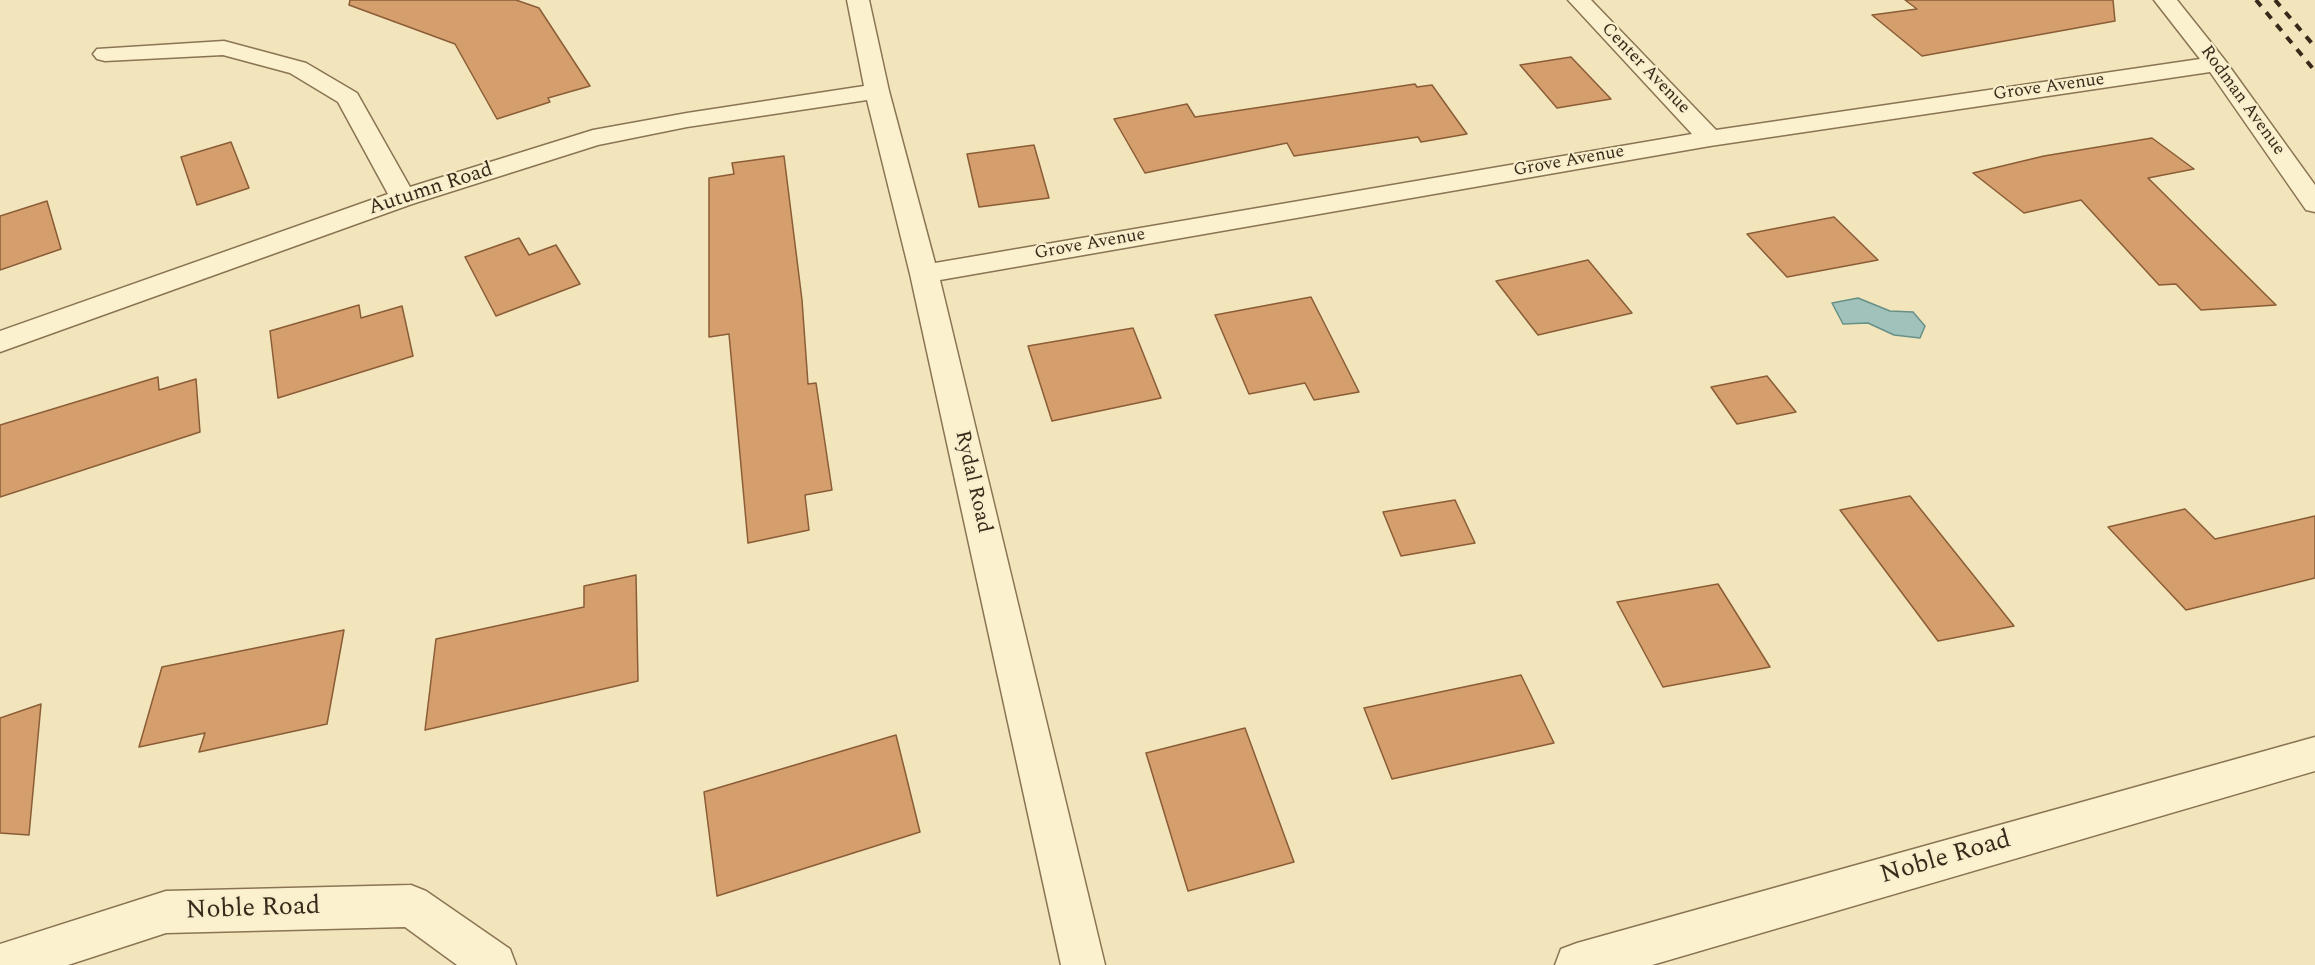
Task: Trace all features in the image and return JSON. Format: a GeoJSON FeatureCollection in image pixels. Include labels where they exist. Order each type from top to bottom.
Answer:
{"type":"FeatureCollection","features":[{"type":"Feature","properties":{"kind":"street","name":"Rydal Road"},"geometry":{"type":"LineString","coordinates":[[858,0],[877,92],[924,274],[1083,965]]}},
{"type":"Feature","properties":{"kind":"street","name":"Center Avenue"},"geometry":{"type":"LineString","coordinates":[[1579,0],[1710,138]]}},
{"type":"Feature","properties":{"kind":"street","name":"Rodman Avenue"},"geometry":{"type":"LineString","coordinates":[[2165,0],[2217,64],[2315,204]]}},
{"type":"Feature","properties":{"kind":"street"},"geometry":{"type":"LineString","coordinates":[[105,54],[224,48],[298,68],[348,98],[403,198]]}},
{"type":"Feature","properties":{"kind":"street","name":"Grove Avenue"},"geometry":{"type":"LineString","coordinates":[[924,274],[1710,138],[2217,64]]}},
{"type":"Feature","properties":{"kind":"street","name":"Autumn Road"},"geometry":{"type":"LineString","coordinates":[[0,342],[403,198],[593,138],[687,120],[877,92]]}},
{"type":"Feature","properties":{"kind":"street","name":"Noble Road"},"geometry":{"type":"LineString","coordinates":[[1577,965],[2315,754]]}},
{"type":"Feature","properties":{"kind":"street","name":"Noble Road"},"geometry":{"type":"LineString","coordinates":[[2,965],[166,912],[411,906],[494,965]]}},
{"type":"Feature","properties":{"kind":"water"},"geometry":{"type":"Polygon","coordinates":[[[1858,298],[1890,311],[1913,312],[1925,326],[1920,338],[1894,335],[1868,323],[1843,324],[1832,303],[1858,298]]]}},
{"type":"Feature","properties":{"kind":"building"},"geometry":{"type":"Polygon","coordinates":[[[350,0],[516,0],[539,8],[590,86],[548,98],[550,102],[497,119],[455,44],[349,5],[350,0]]]}},
{"type":"Feature","properties":{"kind":"building"},"geometry":{"type":"Polygon","coordinates":[[[1905,0],[2113,0],[2115,21],[1922,56],[1872,15],[1917,9],[1905,0]]]}},
{"type":"Feature","properties":{"kind":"building"},"geometry":{"type":"Polygon","coordinates":[[[1571,57],[1611,99],[1557,108],[1520,65],[1571,57]]]}},
{"type":"Feature","properties":{"kind":"building"},"geometry":{"type":"Polygon","coordinates":[[[1415,84],[1417,87],[1432,85],[1467,134],[1421,142],[1418,137],[1294,156],[1287,143],[1145,173],[1114,119],[1187,104],[1195,117],[1415,84]]]}},
{"type":"Feature","properties":{"kind":"building"},"geometry":{"type":"Polygon","coordinates":[[[2152,138],[2194,169],[2148,178],[2276,305],[2201,310],[2176,284],[2159,285],[2081,200],[2024,213],[1973,173],[2044,156],[2152,138]]]}},
{"type":"Feature","properties":{"kind":"building"},"geometry":{"type":"Polygon","coordinates":[[[231,142],[249,188],[197,205],[181,157],[231,142]]]}},
{"type":"Feature","properties":{"kind":"building"},"geometry":{"type":"Polygon","coordinates":[[[1034,145],[1049,198],[979,207],[967,154],[1034,145]]]}},
{"type":"Feature","properties":{"kind":"building"},"geometry":{"type":"Polygon","coordinates":[[[784,156],[802,300],[808,384],[816,383],[832,490],[805,495],[809,530],[748,543],[729,334],[709,337],[709,178],[734,174],[732,163],[784,156]]]}},
{"type":"Feature","properties":{"kind":"building"},"geometry":{"type":"Polygon","coordinates":[[[47,201],[61,249],[0,270],[0,216],[47,201]]]}},
{"type":"Feature","properties":{"kind":"building"},"geometry":{"type":"Polygon","coordinates":[[[1834,217],[1878,260],[1787,277],[1747,234],[1834,217]]]}},
{"type":"Feature","properties":{"kind":"building"},"geometry":{"type":"Polygon","coordinates":[[[519,238],[529,255],[556,245],[580,284],[496,316],[465,257],[519,238]]]}},
{"type":"Feature","properties":{"kind":"building"},"geometry":{"type":"Polygon","coordinates":[[[1588,260],[1632,313],[1538,335],[1496,281],[1588,260]]]}},
{"type":"Feature","properties":{"kind":"building"},"geometry":{"type":"Polygon","coordinates":[[[1311,297],[1359,392],[1314,400],[1305,383],[1249,394],[1215,315],[1311,297]]]}},
{"type":"Feature","properties":{"kind":"building"},"geometry":{"type":"Polygon","coordinates":[[[359,305],[361,318],[402,306],[413,356],[278,398],[270,331],[359,305]]]}},
{"type":"Feature","properties":{"kind":"building"},"geometry":{"type":"Polygon","coordinates":[[[1133,328],[1161,398],[1052,421],[1028,346],[1133,328]]]}},
{"type":"Feature","properties":{"kind":"building"},"geometry":{"type":"Polygon","coordinates":[[[1767,376],[1796,412],[1737,424],[1711,387],[1767,376]]]}},
{"type":"Feature","properties":{"kind":"building"},"geometry":{"type":"Polygon","coordinates":[[[158,377],[159,390],[196,379],[200,432],[0,497],[0,425],[158,377]]]}},
{"type":"Feature","properties":{"kind":"building"},"geometry":{"type":"Polygon","coordinates":[[[1910,496],[2014,626],[1938,641],[1840,510],[1910,496]]]}},
{"type":"Feature","properties":{"kind":"building"},"geometry":{"type":"Polygon","coordinates":[[[1455,500],[1475,543],[1401,556],[1383,512],[1455,500]]]}},
{"type":"Feature","properties":{"kind":"building"},"geometry":{"type":"Polygon","coordinates":[[[2185,509],[2215,539],[2315,516],[2315,578],[2186,610],[2108,527],[2185,509]]]}},
{"type":"Feature","properties":{"kind":"building"},"geometry":{"type":"Polygon","coordinates":[[[636,575],[638,681],[425,730],[436,639],[584,607],[584,586],[636,575]]]}},
{"type":"Feature","properties":{"kind":"building"},"geometry":{"type":"Polygon","coordinates":[[[1718,584],[1770,667],[1663,687],[1617,602],[1718,584]]]}},
{"type":"Feature","properties":{"kind":"building"},"geometry":{"type":"Polygon","coordinates":[[[344,630],[327,724],[199,752],[205,733],[139,747],[162,667],[344,630]]]}},
{"type":"Feature","properties":{"kind":"building"},"geometry":{"type":"Polygon","coordinates":[[[1521,675],[1554,743],[1392,779],[1364,708],[1521,675]]]}},
{"type":"Feature","properties":{"kind":"building"},"geometry":{"type":"Polygon","coordinates":[[[41,704],[29,835],[0,833],[0,718],[41,704]]]}},
{"type":"Feature","properties":{"kind":"building"},"geometry":{"type":"Polygon","coordinates":[[[1245,728],[1294,862],[1188,891],[1146,753],[1245,728]]]}},
{"type":"Feature","properties":{"kind":"building"},"geometry":{"type":"Polygon","coordinates":[[[896,735],[920,832],[717,896],[704,792],[896,735]]]}},
{"type":"Feature","properties":{"kind":"railway"},"geometry":{"type":"LineString","coordinates":[[2256,0],[2315,71]]}},
{"type":"Feature","properties":{"kind":"railway"},"geometry":{"type":"LineString","coordinates":[[2275,0],[2315,47]]}}]}
